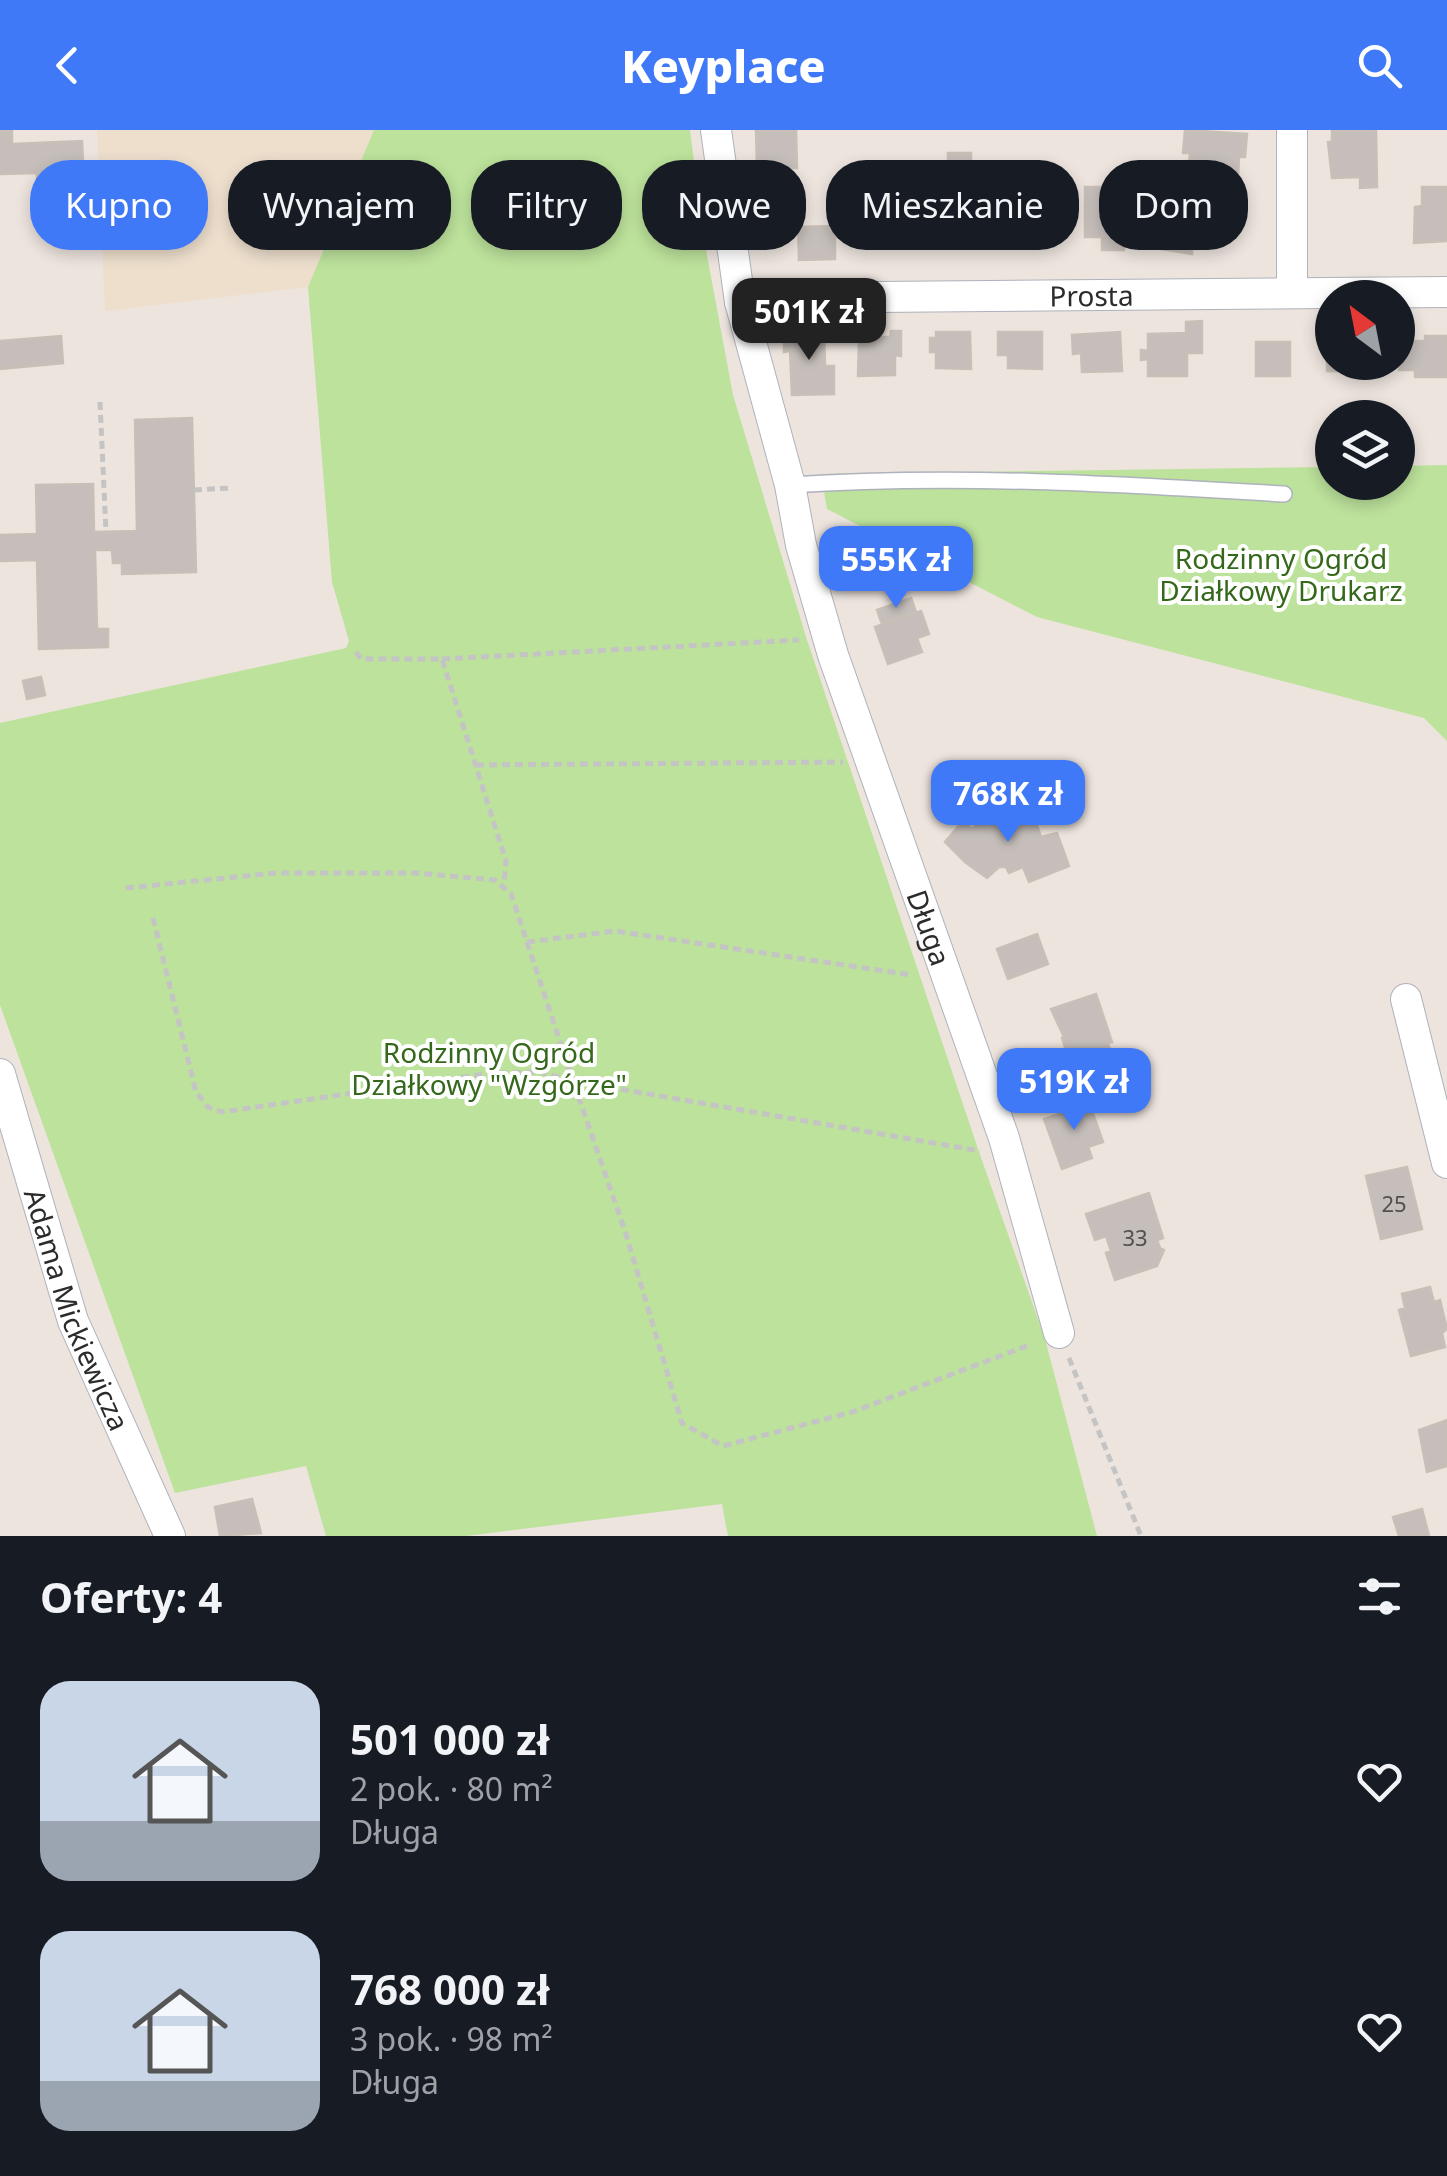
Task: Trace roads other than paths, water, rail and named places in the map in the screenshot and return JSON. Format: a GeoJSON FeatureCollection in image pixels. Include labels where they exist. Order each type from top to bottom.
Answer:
{"type":"FeatureCollection","features":[{"type":"Feature","properties":{"kind":"street","name":"Długa"},"geometry":{"type":"LineString","coordinates":[[716,130],[740,302],[790,485],[800,544],[833,655],[1004,1138],[1059,1333]]}},
{"type":"Feature","properties":{"kind":"street"},"geometry":{"type":"LineString","coordinates":[[1292,130],[1292,292]]}},
{"type":"Feature","properties":{"kind":"street","name":"Prosta"},"geometry":{"type":"LineString","coordinates":[[740,302],[755,298],[1447,292]]}},
{"type":"Feature","properties":{"kind":"street"},"geometry":{"type":"LineString","coordinates":[[1406,999],[1447,1162]]}},
{"type":"Feature","properties":{"kind":"street","name":"Adama Mickiewicza"},"geometry":{"type":"LineString","coordinates":[[0,1074],[73,1320],[170,1536]]}},
{"type":"Feature","properties":{"kind":"lane"},"geometry":{"type":"LineString","coordinates":[[790,485],[872,480],[1098,483],[1284,494]]}},
{"type":"Feature","properties":{"kind":"park label","name":"Rodzinny Ogród Działkowy Drukarz"},"geometry":{"type":"Point","coordinates":[1281,574]}},
{"type":"Feature","properties":{"kind":"park label","name":"Rodzinny Ogród Działkowy \"Wzgórze\""},"geometry":{"type":"Point","coordinates":[489,1068]}}]}
